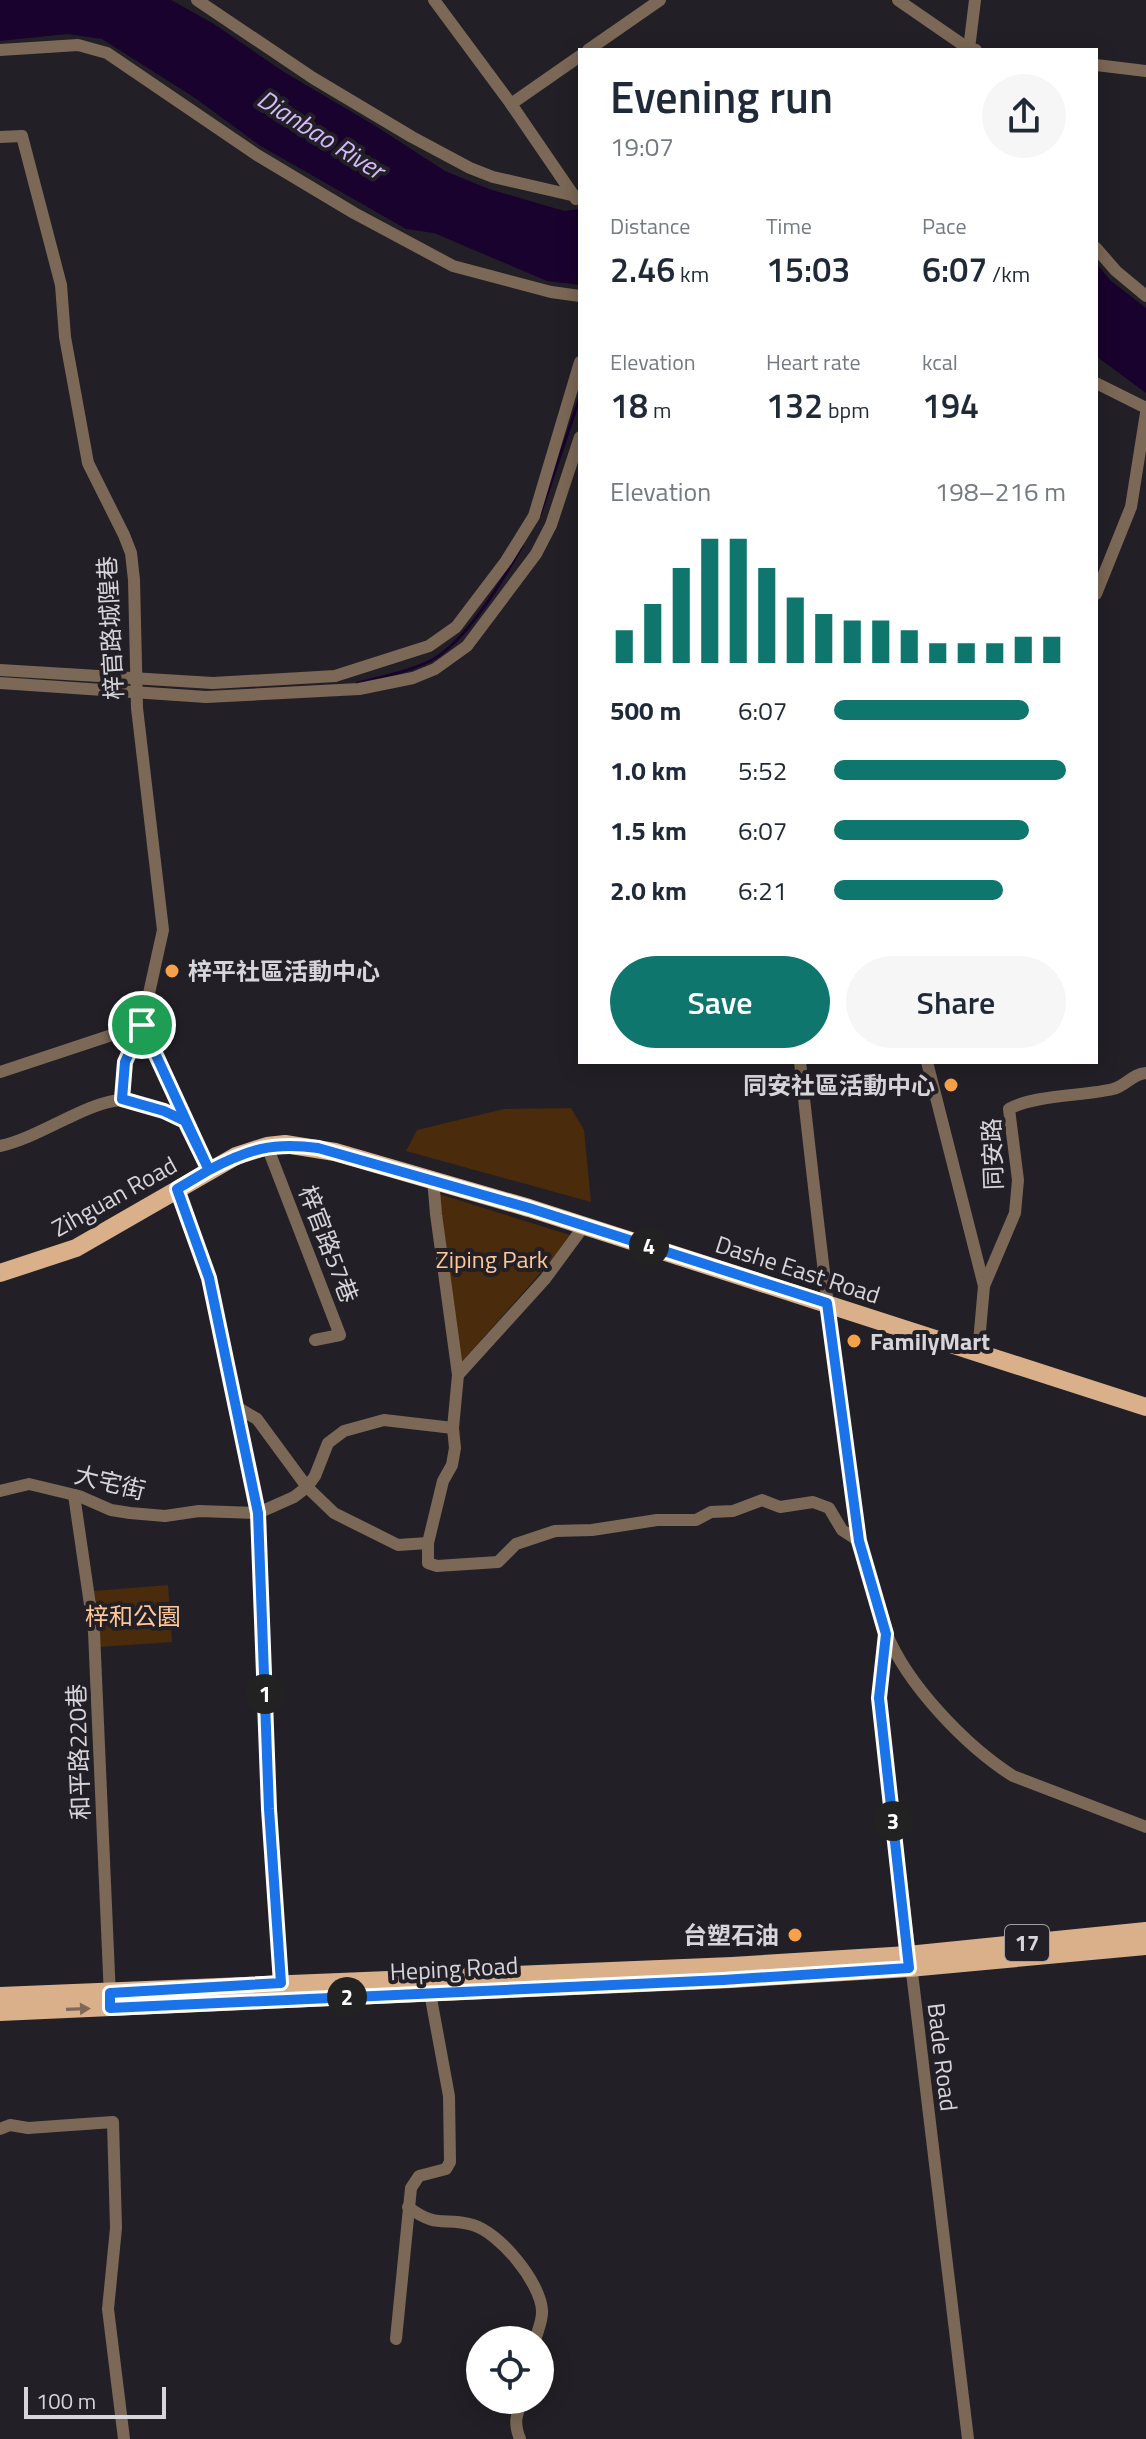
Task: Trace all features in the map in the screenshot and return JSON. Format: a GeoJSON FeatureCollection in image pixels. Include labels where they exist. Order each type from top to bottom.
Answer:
{"type":"FeatureCollection","features":[{"type":"Feature","properties":{"kind":"main road","name":"Zihguan Road"},"geometry":{"type":"LineString","coordinates":[[0,1273],[76,1248],[209,1170],[236,1156],[267,1146],[285,1144],[318,1148],[433,1179]]}},
{"type":"Feature","properties":{"kind":"main road","name":"Dashe East Road"},"geometry":{"type":"LineString","coordinates":[[433,1179],[1146,1407]]}},
{"type":"Feature","properties":{"kind":"main road","name":"17"},"geometry":{"type":"LineString","coordinates":[[909,1962],[1146,1931]]}},
{"type":"Feature","properties":{"kind":"main road","name":"17"},"geometry":{"type":"LineString","coordinates":[[909,1962],[1146,1946]]}},
{"type":"Feature","properties":{"kind":"main road","name":"Heping Road"},"geometry":{"type":"LineString","coordinates":[[0,2012],[110,2000],[909,1962]]}},
{"type":"Feature","properties":{"kind":"main road","name":"Heping Road"},"geometry":{"type":"LineString","coordinates":[[282,1992],[430,1993],[589,1978]]}},
{"type":"Feature","properties":{"kind":"main road","name":"Heping Road"},"geometry":{"type":"LineString","coordinates":[[0,1996],[110,2000]]}},
{"type":"Feature","properties":{"kind":"street"},"geometry":{"type":"LineString","coordinates":[[197,0],[313,78],[470,168],[578,200]]}},
{"type":"Feature","properties":{"kind":"street"},"geometry":{"type":"LineString","coordinates":[[434,0],[578,200]]}},
{"type":"Feature","properties":{"kind":"street"},"geometry":{"type":"LineString","coordinates":[[591,48],[660,0]]}},
{"type":"Feature","properties":{"kind":"street"},"geometry":{"type":"LineString","coordinates":[[898,0],[968,48]]}},
{"type":"Feature","properties":{"kind":"street"},"geometry":{"type":"LineString","coordinates":[[969,48],[975,0]]}},
{"type":"Feature","properties":{"kind":"street"},"geometry":{"type":"LineString","coordinates":[[0,50],[78,45],[107,53],[257,155],[354,213],[453,266],[551,292],[578,296]]}},
{"type":"Feature","properties":{"kind":"street"},"geometry":{"type":"LineString","coordinates":[[511,104],[578,57]]}},
{"type":"Feature","properties":{"kind":"street"},"geometry":{"type":"LineString","coordinates":[[1098,65],[1146,71]]}},
{"type":"Feature","properties":{"kind":"street","name":"梓官路城隍巷"},"geometry":{"type":"LineString","coordinates":[[0,137],[22,136],[61,285],[65,337],[88,463],[131,553],[137,632],[136,692],[163,930],[142,1025],[125,1062],[122,1099]]}},
{"type":"Feature","properties":{"kind":"street"},"geometry":{"type":"LineString","coordinates":[[1098,250],[1116,271],[1146,296]]}},
{"type":"Feature","properties":{"kind":"street"},"geometry":{"type":"LineString","coordinates":[[0,670],[213,683],[326,677],[409,654],[443,637],[456,627],[498,572],[534,516],[578,369]]}},
{"type":"Feature","properties":{"kind":"street"},"geometry":{"type":"LineString","coordinates":[[1098,384],[1146,411],[1131,507],[1098,589]]}},
{"type":"Feature","properties":{"kind":"street"},"geometry":{"type":"LineString","coordinates":[[0,683],[206,697],[359,689],[413,678],[435,669],[467,646],[536,554],[551,525],[578,443]]}},
{"type":"Feature","properties":{"kind":"street"},"geometry":{"type":"LineString","coordinates":[[0,1072],[142,1025],[209,1170]]}},
{"type":"Feature","properties":{"kind":"street"},"geometry":{"type":"LineString","coordinates":[[800,1064],[827,1303],[859,1541],[886,1634],[931,1703],[994,1764],[1013,1776],[1146,1827]]}},
{"type":"Feature","properties":{"kind":"street","name":"同安路"},"geometry":{"type":"LineString","coordinates":[[928,1064],[984,1286]]}},
{"type":"Feature","properties":{"kind":"street","name":"同安路"},"geometry":{"type":"LineString","coordinates":[[978,1353],[984,1286],[1015,1213],[1018,1180],[1009,1109],[1032,1102],[1117,1089],[1136,1074],[1146,1073]]}},
{"type":"Feature","properties":{"kind":"street"},"geometry":{"type":"LineString","coordinates":[[0,1146],[22,1142],[94,1107],[122,1099],[164,1111],[185,1121]]}},
{"type":"Feature","properties":{"kind":"street","name":"梓官路57巷"},"geometry":{"type":"LineString","coordinates":[[267,1146],[340,1335],[315,1340]]}},
{"type":"Feature","properties":{"kind":"street"},"geometry":{"type":"LineString","coordinates":[[433,1179],[458,1375],[453,1428],[455,1448],[452,1465],[443,1481],[428,1543],[428,1563],[437,1566],[498,1562],[516,1544],[555,1531],[607,1528],[657,1520],[696,1520],[711,1512],[733,1511],[762,1500],[780,1507],[813,1502],[829,1508],[842,1530],[859,1541]]}},
{"type":"Feature","properties":{"kind":"street"},"geometry":{"type":"LineString","coordinates":[[177,1189],[209,1278],[258,1513],[269,1809],[282,1992]]}},
{"type":"Feature","properties":{"kind":"street"},"geometry":{"type":"LineString","coordinates":[[458,1375],[545,1279],[584,1226]]}},
{"type":"Feature","properties":{"kind":"street"},"geometry":{"type":"LineString","coordinates":[[235,1406],[257,1419],[307,1487],[334,1513],[398,1545],[428,1543]]}},
{"type":"Feature","properties":{"kind":"street"},"geometry":{"type":"LineString","coordinates":[[258,1513],[294,1497],[307,1487],[315,1476],[328,1443],[353,1427],[384,1420],[453,1428]]}},
{"type":"Feature","properties":{"kind":"street","name":"大宅街"},"geometry":{"type":"LineString","coordinates":[[0,1491],[29,1484],[74,1495],[111,1510],[165,1516],[199,1511],[258,1513]]}},
{"type":"Feature","properties":{"kind":"street","name":"和平路220巷"},"geometry":{"type":"LineString","coordinates":[[74,1495],[94,1632],[110,2000]]}},
{"type":"Feature","properties":{"kind":"street","name":"Bade Road"},"geometry":{"type":"LineString","coordinates":[[886,1634],[879,1698],[968,2439]]}},
{"type":"Feature","properties":{"kind":"street"},"geometry":{"type":"LineString","coordinates":[[396,2339],[411,2188],[419,2176],[446,2169],[450,2162],[449,2096],[430,1993]]}},
{"type":"Feature","properties":{"kind":"street"},"geometry":{"type":"LineString","coordinates":[[0,2129],[10,2125],[28,2128],[113,2122],[116,2228],[108,2309],[124,2439]]}},
{"type":"Feature","properties":{"kind":"street"},"geometry":{"type":"LineString","coordinates":[[408,2207],[431,2221],[471,2224],[490,2232],[531,2279],[540,2295],[543,2313],[539,2326]]}},
{"type":"Feature","properties":{"kind":"street"},"geometry":{"type":"LineString","coordinates":[[517,2414],[515,2426],[520,2439]]}},
{"type":"Feature","properties":{"kind":"green space","name":"Ziping Park"},"geometry":{"type":"Polygon","coordinates":[[[571,1108],[584,1130],[591,1202],[406,1151],[417,1130],[504,1109],[571,1108]]]}},
{"type":"Feature","properties":{"kind":"green space","name":"Ziping Park"},"geometry":{"type":"Polygon","coordinates":[[[439,1194],[573,1236],[460,1364],[439,1194]]]}},
{"type":"Feature","properties":{"kind":"green space","name":"梓和公園"},"geometry":{"type":"Polygon","coordinates":[[[168,1585],[172,1642],[98,1647],[94,1591],[168,1585]]]}},
{"type":"Feature","properties":{"kind":"water","name":"Dianbao River"},"geometry":{"type":"Polygon","coordinates":[[[0,0],[171,0],[214,24],[284,72],[445,171],[489,189],[564,211],[578,209],[578,285],[547,281],[434,233],[406,229],[259,145],[195,98],[102,39],[67,34],[0,41],[0,0]]]}},
{"type":"Feature","properties":{"kind":"water"},"geometry":{"type":"Polygon","coordinates":[[[1098,265],[1110,280],[1146,308],[1146,393],[1098,357],[1098,265]]]}},
{"type":"Feature","properties":{"kind":"waterway"},"geometry":{"type":"LineString","coordinates":[[540,515],[578,403]]}},
{"type":"Feature","properties":{"kind":"waterway"},"geometry":{"type":"LineString","coordinates":[[358,683],[413,668],[443,652],[482,610],[522,546]]}},
{"type":"Feature","properties":{"kind":"place","name":"梓平社區活動中心"},"geometry":{"type":"Point","coordinates":[172,971]}},
{"type":"Feature","properties":{"kind":"place","name":"同安社區活動中心"},"geometry":{"type":"Point","coordinates":[951,1085]}},
{"type":"Feature","properties":{"kind":"place","name":"FamilyMart"},"geometry":{"type":"Point","coordinates":[854,1341]}},
{"type":"Feature","properties":{"kind":"place","name":"台塑石油"},"geometry":{"type":"Point","coordinates":[795,1935]}},
{"type":"Feature","properties":{"kind":"route"},"geometry":{"type":"LineString","coordinates":[[142,1025],[125,1062],[122,1099],[164,1111],[185,1121],[209,1170],[236,1156],[267,1146],[285,1144],[318,1148],[529,1208],[827,1303],[859,1541],[886,1634],[879,1698],[909,1968],[723,1980],[110,2008],[110,1993],[281,1983],[269,1809],[258,1513],[209,1278],[177,1189],[209,1170],[142,1025]]}}]}
